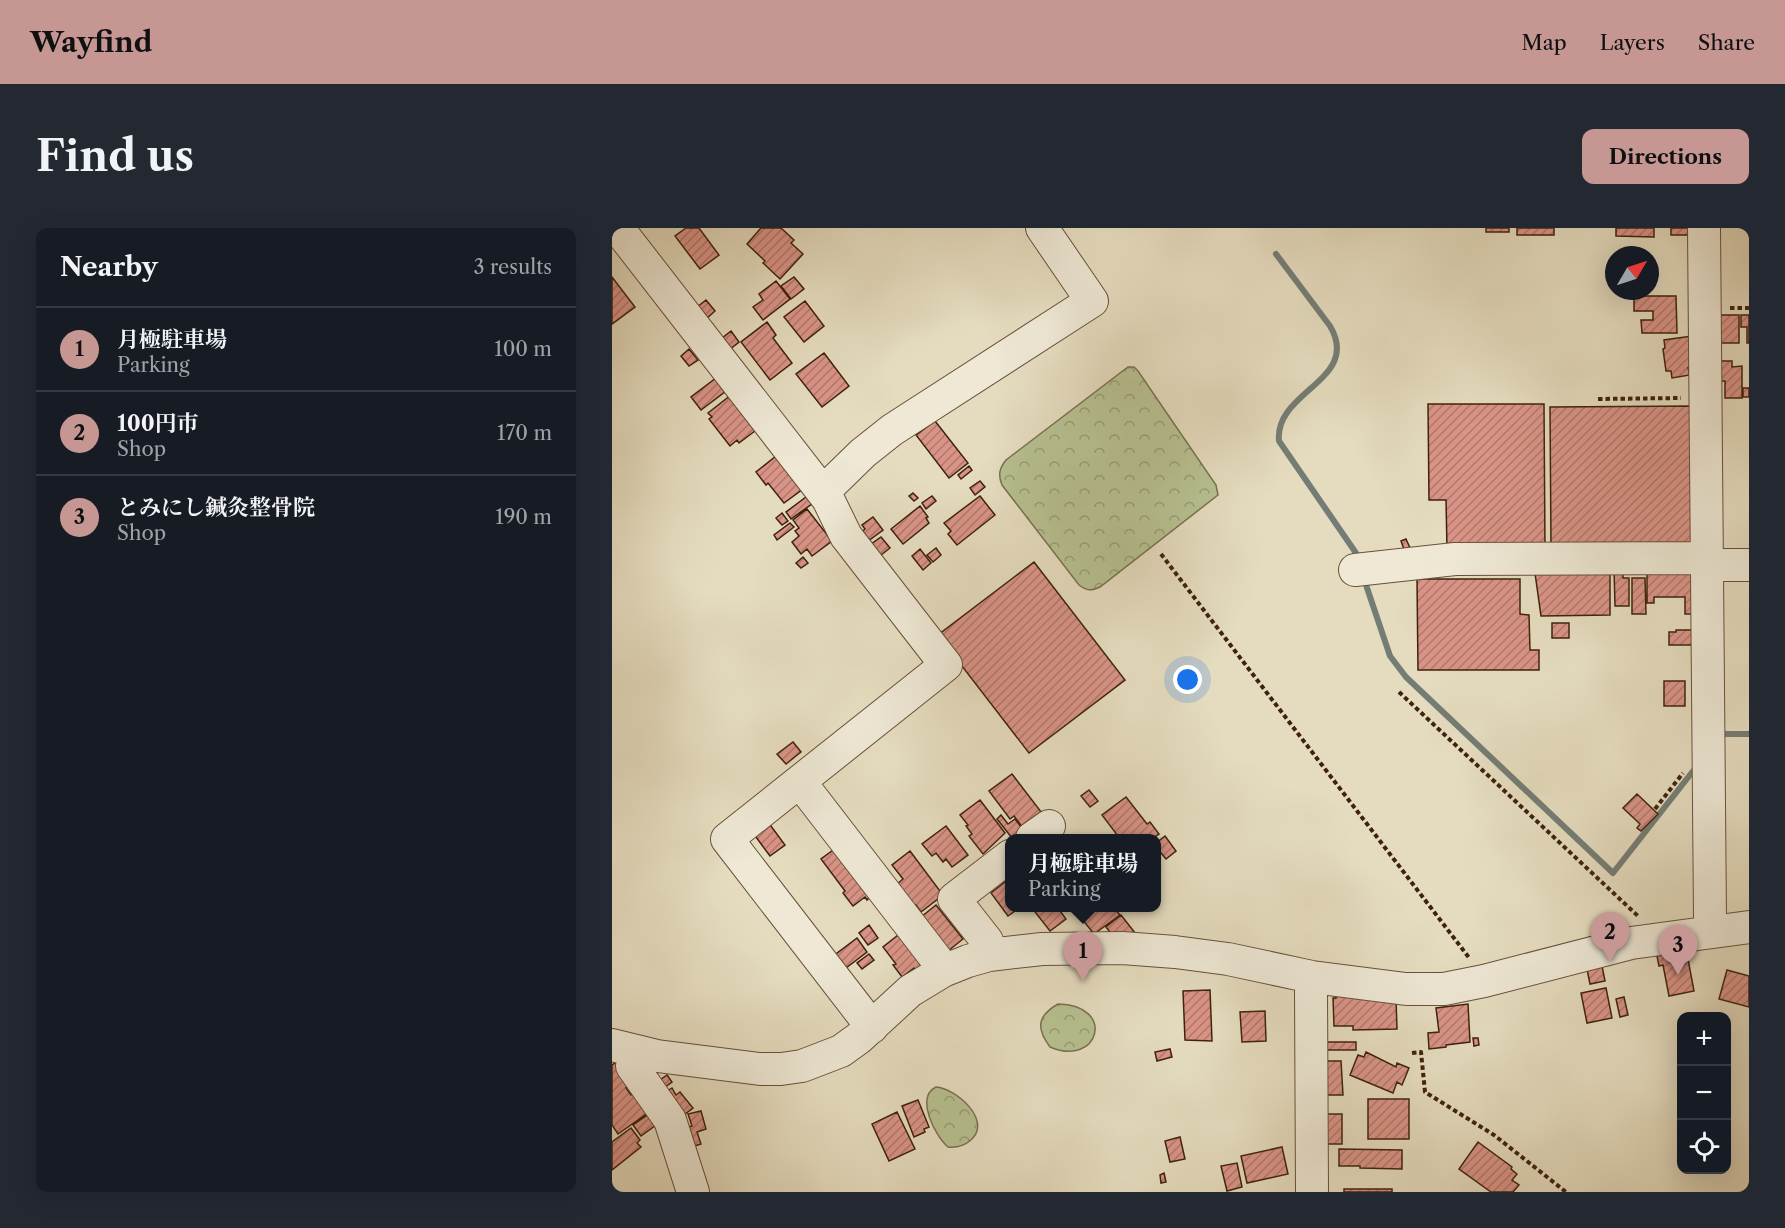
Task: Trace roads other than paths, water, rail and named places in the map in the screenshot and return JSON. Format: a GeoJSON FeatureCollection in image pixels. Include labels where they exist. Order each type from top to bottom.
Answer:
{"type":"FeatureCollection","features":[{"type":"Feature","properties":{"kind":"street"},"geometry":{"type":"LineString","coordinates":[[615,228],[624,236],[823,492],[846,536],[946,665],[727,839],[872,1027]]}},
{"type":"Feature","properties":{"kind":"street"},"geometry":{"type":"LineString","coordinates":[[823,492],[863,453],[892,430],[1092,301],[1042,228]]}},
{"type":"Feature","properties":{"kind":"street"},"geometry":{"type":"LineString","coordinates":[[1704,228],[1708,755],[1712,932]]}},
{"type":"Feature","properties":{"kind":"street"},"geometry":{"type":"LineString","coordinates":[[1355,570],[1455,559],[1707,562],[1749,565]]}},
{"type":"Feature","properties":{"kind":"street"},"geometry":{"type":"LineString","coordinates":[[800,782],[937,960],[943,971]]}},
{"type":"Feature","properties":{"kind":"street"},"geometry":{"type":"LineString","coordinates":[[989,955],[987,941],[954,899],[1005,860]]}},
{"type":"Feature","properties":{"kind":"street"},"geometry":{"type":"LineString","coordinates":[[624,1048],[737,1066],[782,1069],[802,1066],[823,1060],[841,1051],[872,1027],[909,991],[943,971],[968,960],[989,955],[1062,948],[1149,949],[1228,959],[1313,977],[1425,990],[1462,986],[1602,950],[1655,939],[1749,927]]}},
{"type":"Feature","properties":{"kind":"street"},"geometry":{"type":"LineString","coordinates":[[1312,1192],[1311,991],[1313,977]]}},
{"type":"Feature","properties":{"kind":"street"},"geometry":{"type":"LineString","coordinates":[[624,1048],[632,1066],[670,1120],[693,1192]]}},
{"type":"Feature","properties":{"kind":"waterway"},"geometry":{"type":"LineString","coordinates":[[1276,254],[1330,326],[1337,344],[1335,360],[1327,373],[1289,410],[1281,424],[1279,441],[1356,553],[1358,560]]}},
{"type":"Feature","properties":{"kind":"waterway"},"geometry":{"type":"LineString","coordinates":[[1364,579],[1390,656],[1406,677],[1613,873],[1697,766]]}},
{"type":"Feature","properties":{"kind":"waterway"},"geometry":{"type":"LineString","coordinates":[[1723,734],[1749,734]]}},
{"type":"Feature","properties":{"kind":"place","name":"100円市"},"geometry":{"type":"Point","coordinates":[1610,962]}},
{"type":"Feature","properties":{"kind":"place","name":"とみにし鍼灸整骨院"},"geometry":{"type":"Point","coordinates":[1678,975]}},
{"type":"Feature","properties":{"kind":"place","name":"月極駐車場"},"geometry":{"type":"Point","coordinates":[1083,981]}}]}
